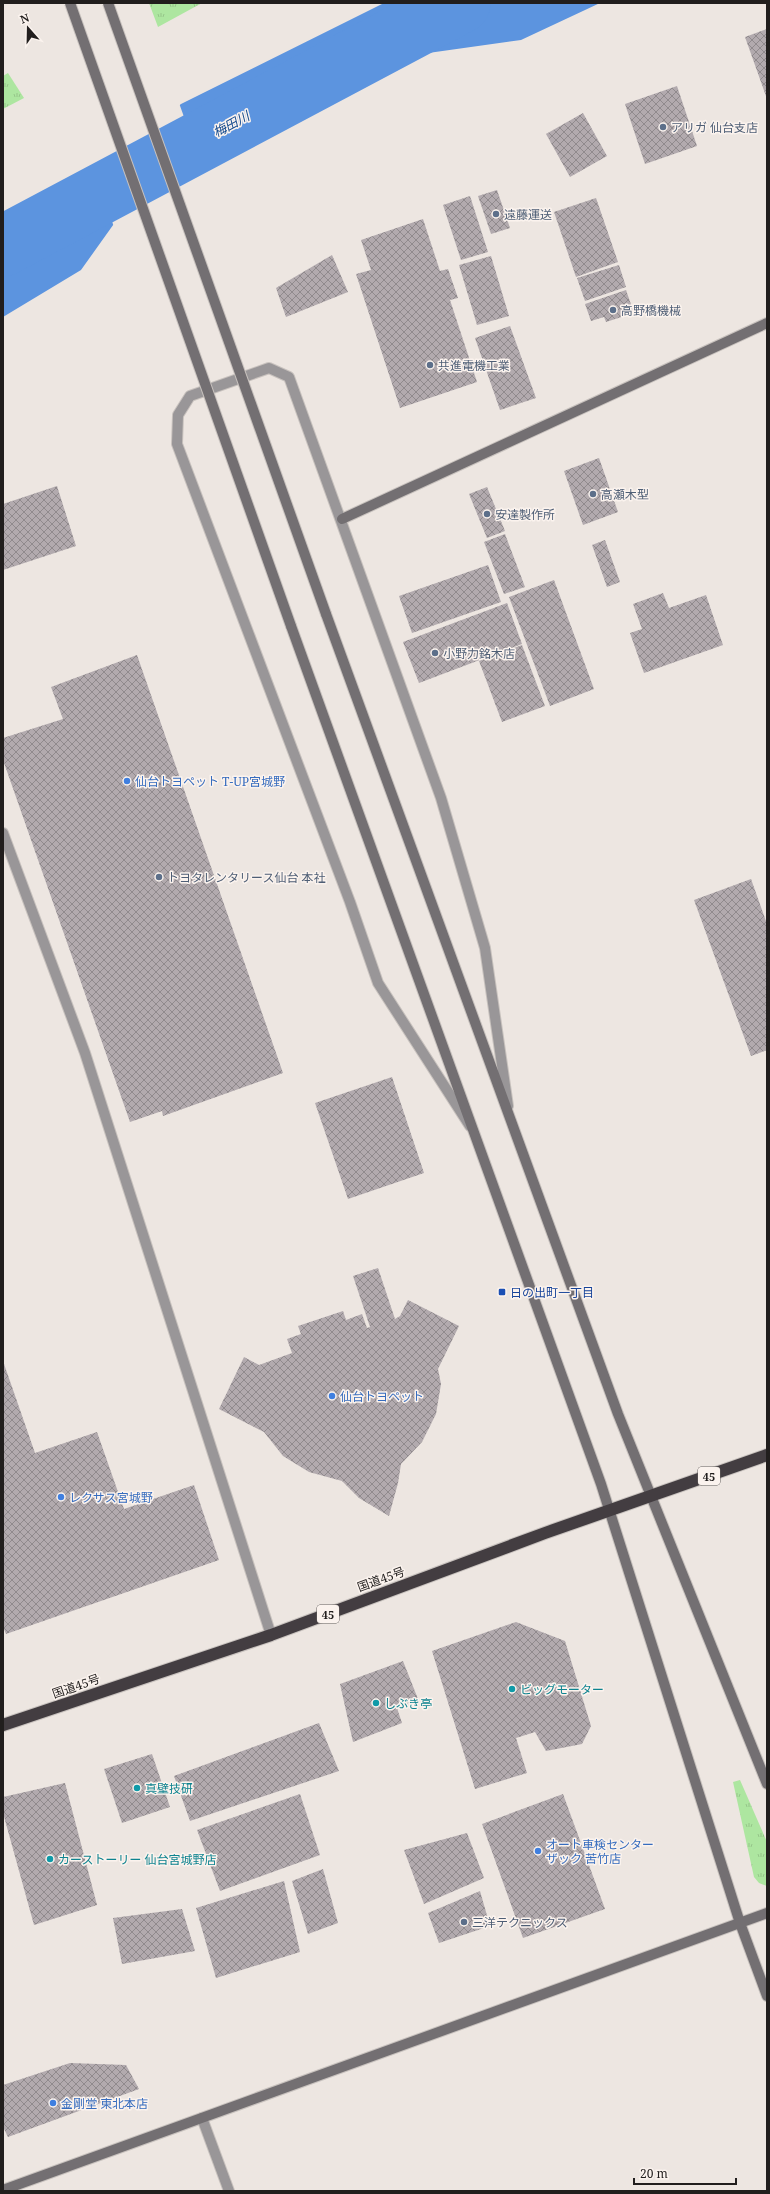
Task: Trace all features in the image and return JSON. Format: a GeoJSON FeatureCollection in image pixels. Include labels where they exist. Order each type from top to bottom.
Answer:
{"type":"FeatureCollection","features":[{"type":"Feature","properties":{"kind":"highway","name":"国道45号"},"geometry":{"type":"LineString","coordinates":[[3,1725],[271,1635],[609,1510],[767,1455]]}},
{"type":"Feature","properties":{"kind":"street"},"geometry":{"type":"LineString","coordinates":[[70,3],[291,626],[609,1510],[740,1923],[767,1996]]}},
{"type":"Feature","properties":{"kind":"street"},"geometry":{"type":"LineString","coordinates":[[108,3],[326,614],[510,1123],[651,1496],[767,1784]]}},
{"type":"Feature","properties":{"kind":"street"},"geometry":{"type":"LineString","coordinates":[[342,519],[767,322]]}},
{"type":"Feature","properties":{"kind":"street"},"geometry":{"type":"LineString","coordinates":[[474,1133],[378,983],[350,902],[176,444],[178,415],[190,396],[269,368],[289,377],[342,519],[440,798],[485,948],[510,1123]]}},
{"type":"Feature","properties":{"kind":"street"},"geometry":{"type":"LineString","coordinates":[[3,833],[85,1053],[271,1635]]}},
{"type":"Feature","properties":{"kind":"street"},"geometry":{"type":"LineString","coordinates":[[3,2190],[767,1914]]}},
{"type":"Feature","properties":{"kind":"street"},"geometry":{"type":"LineString","coordinates":[[202,2118],[229,2191]]}},
{"type":"Feature","properties":{"kind":"green space"},"geometry":{"type":"Polygon","coordinates":[[[149,3],[202,3],[158,27],[149,3]]]}},
{"type":"Feature","properties":{"kind":"green space"},"geometry":{"type":"Polygon","coordinates":[[[8,73],[24,98],[3,109],[3,76],[8,73]]]}},
{"type":"Feature","properties":{"kind":"green space"},"geometry":{"type":"Polygon","coordinates":[[[740,1780],[767,1842],[767,1886],[759,1883],[754,1877],[733,1782],[740,1780]]]}},
{"type":"Feature","properties":{"kind":"water"},"geometry":{"type":"Polygon","coordinates":[[[384,3],[600,3],[521,40],[414,55],[183,127],[81,270],[3,317],[3,248],[64,195],[181,104],[384,3]]]}},
{"type":"Feature","properties":{"kind":"pier"},"geometry":{"type":"Polygon","coordinates":[[[179,103],[188,128],[184,129],[114,227],[94,170],[179,103]]]}},
{"type":"Feature","properties":{"kind":"building"},"geometry":{"type":"Polygon","coordinates":[[[767,29],[767,99],[745,37],[767,29]]]}},
{"type":"Feature","properties":{"kind":"building"},"geometry":{"type":"Polygon","coordinates":[[[677,86],[697,146],[645,164],[625,104],[677,86]]]}},
{"type":"Feature","properties":{"kind":"building"},"geometry":{"type":"Polygon","coordinates":[[[583,113],[607,156],[570,177],[546,134],[583,113]]]}},
{"type":"Feature","properties":{"kind":"building"},"geometry":{"type":"Polygon","coordinates":[[[497,190],[510,228],[491,234],[478,196],[497,190]]]}},
{"type":"Feature","properties":{"kind":"building"},"geometry":{"type":"Polygon","coordinates":[[[470,196],[488,252],[461,260],[443,205],[470,196]]]}},
{"type":"Feature","properties":{"kind":"building"},"geometry":{"type":"Polygon","coordinates":[[[596,198],[618,262],[576,277],[554,212],[596,198]]]}},
{"type":"Feature","properties":{"kind":"building"},"geometry":{"type":"Polygon","coordinates":[[[423,219],[440,271],[448,269],[458,298],[450,300],[477,382],[400,408],[356,274],[371,270],[361,240],[423,219]]]}},
{"type":"Feature","properties":{"kind":"building"},"geometry":{"type":"Polygon","coordinates":[[[332,255],[348,292],[286,317],[276,288],[332,255]]]}},
{"type":"Feature","properties":{"kind":"building"},"geometry":{"type":"Polygon","coordinates":[[[491,256],[509,316],[477,325],[459,265],[491,256]]]}},
{"type":"Feature","properties":{"kind":"building"},"geometry":{"type":"Polygon","coordinates":[[[619,265],[626,287],[585,301],[577,278],[619,265]]]}},
{"type":"Feature","properties":{"kind":"building"},"geometry":{"type":"Polygon","coordinates":[[[626,290],[634,313],[606,322],[604,317],[591,321],[585,304],[626,290]]]}},
{"type":"Feature","properties":{"kind":"building"},"geometry":{"type":"Polygon","coordinates":[[[510,326],[536,398],[500,410],[475,338],[510,326]]]}},
{"type":"Feature","properties":{"kind":"building"},"geometry":{"type":"Polygon","coordinates":[[[599,458],[618,512],[583,525],[564,471],[599,458]]]}},
{"type":"Feature","properties":{"kind":"building"},"geometry":{"type":"Polygon","coordinates":[[[57,486],[76,546],[3,570],[3,504],[57,486]]]}},
{"type":"Feature","properties":{"kind":"building"},"geometry":{"type":"Polygon","coordinates":[[[487,487],[505,531],[487,538],[469,494],[487,487]]]}},
{"type":"Feature","properties":{"kind":"building"},"geometry":{"type":"Polygon","coordinates":[[[505,534],[525,587],[504,594],[484,542],[505,534]]]}},
{"type":"Feature","properties":{"kind":"building"},"geometry":{"type":"Polygon","coordinates":[[[605,540],[620,582],[607,587],[592,545],[605,540]]]}},
{"type":"Feature","properties":{"kind":"building"},"geometry":{"type":"Polygon","coordinates":[[[488,565],[501,602],[412,633],[399,596],[488,565]]]}},
{"type":"Feature","properties":{"kind":"building"},"geometry":{"type":"Polygon","coordinates":[[[554,580],[594,689],[550,706],[509,597],[554,580]]]}},
{"type":"Feature","properties":{"kind":"building"},"geometry":{"type":"Polygon","coordinates":[[[663,593],[669,608],[706,595],[723,645],[644,673],[630,633],[642,629],[633,604],[663,593]]]}},
{"type":"Feature","properties":{"kind":"building"},"geometry":{"type":"Polygon","coordinates":[[[507,603],[522,644],[419,683],[403,642],[507,603]]]}},
{"type":"Feature","properties":{"kind":"building"},"geometry":{"type":"Polygon","coordinates":[[[522,645],[545,706],[502,722],[479,661],[522,645]]]}},
{"type":"Feature","properties":{"kind":"building"},"geometry":{"type":"Polygon","coordinates":[[[137,655],[283,1073],[163,1116],[162,1111],[130,1122],[3,760],[3,738],[63,719],[51,687],[137,655]]]}},
{"type":"Feature","properties":{"kind":"building"},"geometry":{"type":"Polygon","coordinates":[[[751,879],[767,924],[767,1050],[751,1056],[694,900],[751,879]]]}},
{"type":"Feature","properties":{"kind":"building"},"geometry":{"type":"Polygon","coordinates":[[[392,1077],[424,1173],[348,1199],[315,1103],[392,1077]]]}},
{"type":"Feature","properties":{"kind":"building","name":"仙台トヨペット"},"geometry":{"type":"Polygon","coordinates":[[[378,1268],[395,1319],[400,1316],[408,1300],[459,1326],[438,1369],[441,1384],[436,1414],[422,1442],[401,1464],[398,1483],[389,1516],[359,1498],[342,1481],[309,1472],[283,1456],[264,1432],[219,1409],[244,1357],[259,1365],[292,1353],[287,1339],[301,1334],[298,1326],[343,1311],[346,1320],[362,1314],[367,1328],[370,1327],[353,1276],[378,1268]]]}},
{"type":"Feature","properties":{"kind":"building","name":"レクサス宮城野"},"geometry":{"type":"Polygon","coordinates":[[[3,1361],[35,1453],[97,1432],[124,1509],[194,1485],[219,1560],[6,1634],[3,1627],[3,1361]]]}},
{"type":"Feature","properties":{"kind":"building","name":"ビッグモーター"},"geometry":{"type":"Polygon","coordinates":[[[516,1622],[565,1641],[591,1726],[582,1744],[546,1751],[535,1732],[516,1738],[527,1773],[475,1789],[432,1651],[516,1622]]]}},
{"type":"Feature","properties":{"kind":"building","name":"しぶき亭"},"geometry":{"type":"Polygon","coordinates":[[[403,1661],[418,1699],[397,1708],[402,1723],[353,1742],[340,1684],[403,1661]]]}},
{"type":"Feature","properties":{"kind":"building"},"geometry":{"type":"Polygon","coordinates":[[[319,1723],[339,1771],[190,1821],[174,1776],[319,1723]]]}},
{"type":"Feature","properties":{"kind":"building","name":"真壁技研"},"geometry":{"type":"Polygon","coordinates":[[[152,1754],[170,1807],[122,1823],[104,1769],[152,1754]]]}},
{"type":"Feature","properties":{"kind":"building","name":"カーストーリー 仙台宮城野店"},"geometry":{"type":"Polygon","coordinates":[[[65,1783],[97,1905],[34,1925],[3,1813],[3,1797],[65,1783]]]}},
{"type":"Feature","properties":{"kind":"building"},"geometry":{"type":"Polygon","coordinates":[[[300,1794],[320,1855],[220,1891],[197,1830],[300,1794]]]}},
{"type":"Feature","properties":{"kind":"building"},"geometry":{"type":"Polygon","coordinates":[[[563,1794],[605,1909],[523,1938],[482,1824],[563,1794]]]}},
{"type":"Feature","properties":{"kind":"building"},"geometry":{"type":"Polygon","coordinates":[[[467,1833],[484,1878],[424,1904],[404,1850],[467,1833]]]}},
{"type":"Feature","properties":{"kind":"building"},"geometry":{"type":"Polygon","coordinates":[[[323,1869],[338,1923],[308,1934],[292,1881],[323,1869]]]}},
{"type":"Feature","properties":{"kind":"building"},"geometry":{"type":"Polygon","coordinates":[[[284,1881],[300,1952],[216,1978],[196,1908],[284,1881]]]}},
{"type":"Feature","properties":{"kind":"building"},"geometry":{"type":"Polygon","coordinates":[[[480,1891],[490,1926],[439,1943],[428,1913],[480,1891]]]}},
{"type":"Feature","properties":{"kind":"building"},"geometry":{"type":"Polygon","coordinates":[[[182,1909],[195,1951],[122,1964],[113,1918],[182,1909]]]}},
{"type":"Feature","properties":{"kind":"building"},"geometry":{"type":"Polygon","coordinates":[[[70,2063],[126,2065],[139,2089],[8,2137],[3,2127],[3,2085],[70,2063]]]}},
{"type":"Feature","properties":{"kind":"waterway","name":"梅田川"},"geometry":{"type":"LineString","coordinates":[[3,246],[460,3]]}},
{"type":"Feature","properties":{"kind":"place","name":"アリガ 仙台支店"},"geometry":{"type":"Point","coordinates":[663,127]}},
{"type":"Feature","properties":{"kind":"place","name":"遠藤運送"},"geometry":{"type":"Point","coordinates":[496,214]}},
{"type":"Feature","properties":{"kind":"place","name":"高野橋機械"},"geometry":{"type":"Point","coordinates":[613,310]}},
{"type":"Feature","properties":{"kind":"place","name":"共進電機工業"},"geometry":{"type":"Point","coordinates":[430,365]}},
{"type":"Feature","properties":{"kind":"place","name":"高瀬木型"},"geometry":{"type":"Point","coordinates":[593,494]}},
{"type":"Feature","properties":{"kind":"place","name":"安達製作所"},"geometry":{"type":"Point","coordinates":[487,514]}},
{"type":"Feature","properties":{"kind":"place","name":"小野力銘木店"},"geometry":{"type":"Point","coordinates":[435,653]}},
{"type":"Feature","properties":{"kind":"place","name":"仙台トヨペット T-UP宮城野"},"geometry":{"type":"Point","coordinates":[127,781]}},
{"type":"Feature","properties":{"kind":"place","name":"トヨタレンタリース仙台 本社"},"geometry":{"type":"Point","coordinates":[159,877]}},
{"type":"Feature","properties":{"kind":"place","name":"日の出町一丁目"},"geometry":{"type":"Point","coordinates":[502,1292]}},
{"type":"Feature","properties":{"kind":"place","name":"仙台トヨペット"},"geometry":{"type":"Point","coordinates":[332,1396]}},
{"type":"Feature","properties":{"kind":"place","name":"レクサス宮城野"},"geometry":{"type":"Point","coordinates":[61,1497]}},
{"type":"Feature","properties":{"kind":"place","name":"ビッグモーター"},"geometry":{"type":"Point","coordinates":[512,1689]}},
{"type":"Feature","properties":{"kind":"place","name":"しぶき亭"},"geometry":{"type":"Point","coordinates":[376,1703]}},
{"type":"Feature","properties":{"kind":"place","name":"真壁技研"},"geometry":{"type":"Point","coordinates":[137,1788]}},
{"type":"Feature","properties":{"kind":"place","name":"オート車検センター ザック 苦竹店"},"geometry":{"type":"Point","coordinates":[538,1851]}},
{"type":"Feature","properties":{"kind":"place","name":"カーストーリー 仙台宮城野店"},"geometry":{"type":"Point","coordinates":[50,1859]}},
{"type":"Feature","properties":{"kind":"place","name":"三洋テクニックス"},"geometry":{"type":"Point","coordinates":[464,1922]}},
{"type":"Feature","properties":{"kind":"place","name":"金剛堂 東北本店"},"geometry":{"type":"Point","coordinates":[53,2103]}}]}
